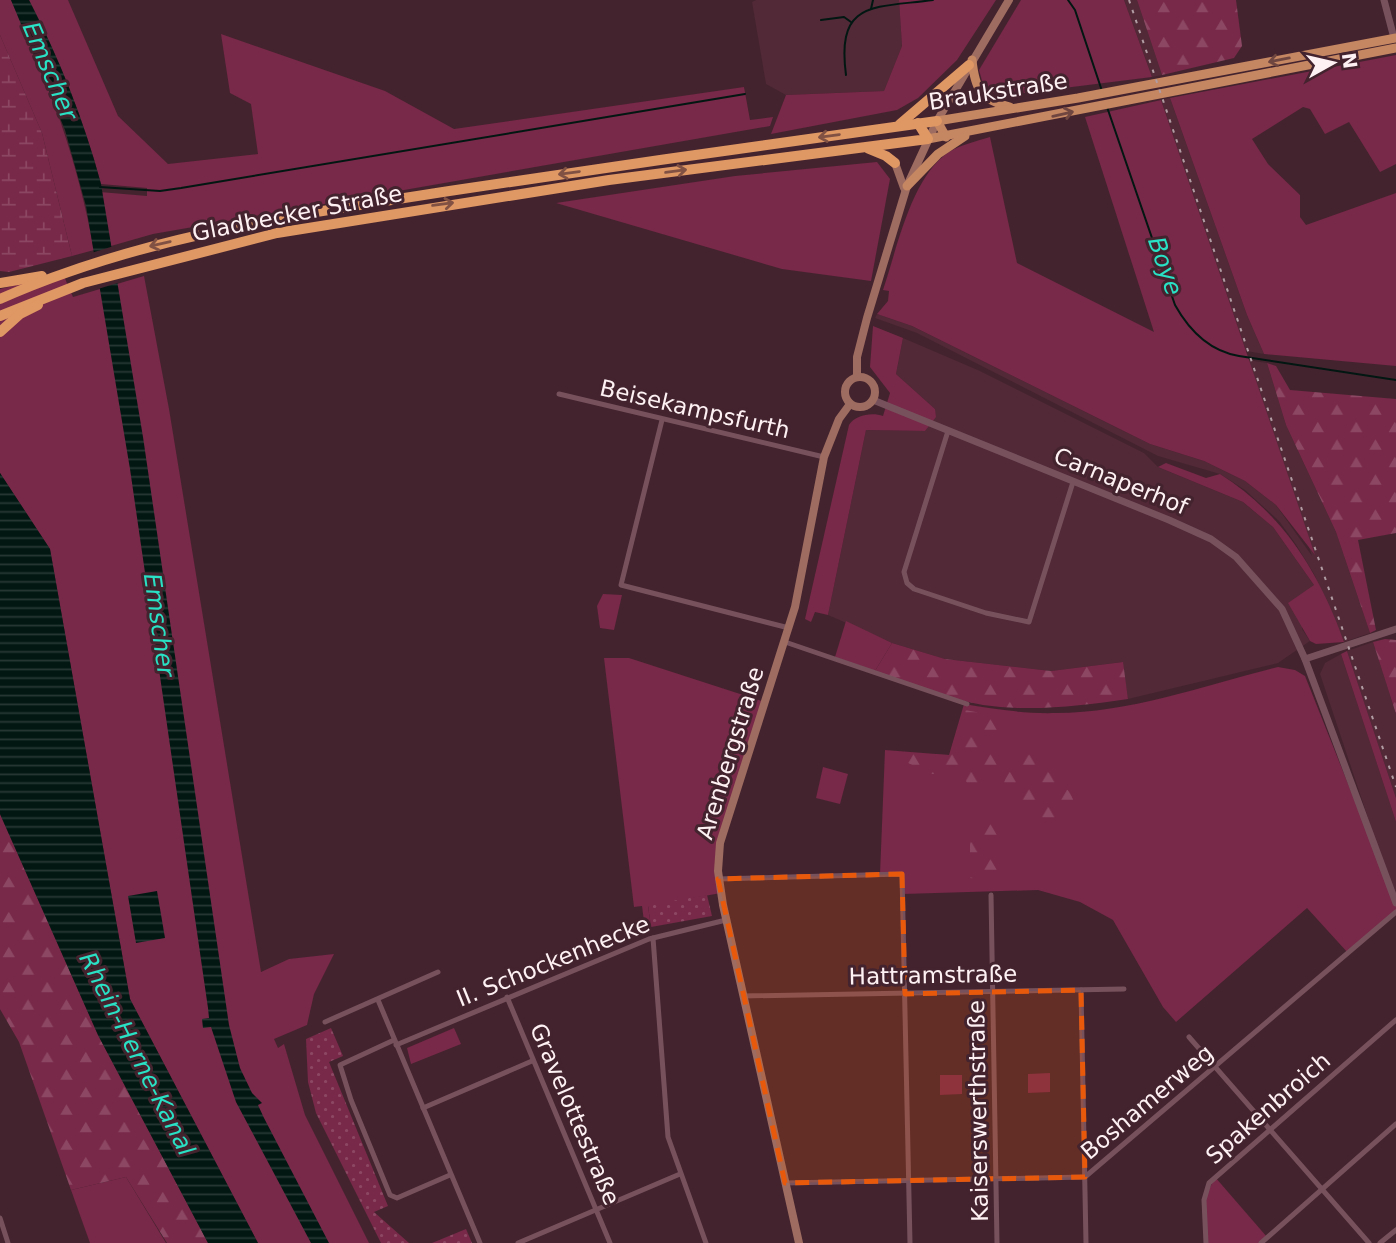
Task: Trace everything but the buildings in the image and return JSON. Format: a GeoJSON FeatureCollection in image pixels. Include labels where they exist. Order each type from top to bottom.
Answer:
{"type":"FeatureCollection","features":[{"type":"Feature","properties":{"kind":"highway"},"geometry":{"type":"LineString","coordinates":[[896,126],[923,107],[971,63]]}},
{"type":"Feature","properties":{"kind":"highway","name":"Braukstraße"},"geometry":{"type":"LineString","coordinates":[[603,169],[937,121]]}},
{"type":"Feature","properties":{"kind":"highway"},"geometry":{"type":"LineString","coordinates":[[918,123],[928,139]]}},
{"type":"Feature","properties":{"kind":"highway","name":"Braukstraße"},"geometry":{"type":"LineString","coordinates":[[609,180],[928,139]]}},
{"type":"Feature","properties":{"kind":"highway"},"geometry":{"type":"LineString","coordinates":[[865,149],[876,151],[895,163]]}},
{"type":"Feature","properties":{"kind":"highway","name":"Gladbecker Straße"},"geometry":{"type":"LineString","coordinates":[[0,299],[63,272],[132,251],[327,211],[603,169]]}},
{"type":"Feature","properties":{"kind":"highway","name":"Gladbecker Straße"},"geometry":{"type":"LineString","coordinates":[[0,316],[86,282],[136,267],[277,233],[609,180]]}},
{"type":"Feature","properties":{"kind":"highway"},"geometry":{"type":"LineString","coordinates":[[0,284],[63,272]]}},
{"type":"Feature","properties":{"kind":"highway"},"geometry":{"type":"LineString","coordinates":[[0,332],[20,314],[86,282]]}},
{"type":"Feature","properties":{"kind":"main road"},"geometry":{"type":"LineString","coordinates":[[858,377],[859,346],[906,189],[937,121],[1009,0]]}},
{"type":"Feature","properties":{"kind":"main road","name":"Braukstraße"},"geometry":{"type":"LineString","coordinates":[[937,121],[1093,95],[1116,96],[1395,41]]}},
{"type":"Feature","properties":{"kind":"main road"},"geometry":{"type":"LineString","coordinates":[[971,63],[979,93],[993,103],[1016,108]]}},
{"type":"Feature","properties":{"kind":"main road","name":"Braukstraße"},"geometry":{"type":"LineString","coordinates":[[928,139],[970,133],[1096,106],[1116,96]]}},
{"type":"Feature","properties":{"kind":"main road"},"geometry":{"type":"LineString","coordinates":[[937,121],[946,136]]}},
{"type":"Feature","properties":{"kind":"main road"},"geometry":{"type":"LineString","coordinates":[[906,189],[938,154],[970,133]]}},
{"type":"Feature","properties":{"kind":"main road"},"geometry":{"type":"LineString","coordinates":[[895,163],[906,189]]}},
{"type":"Feature","properties":{"kind":"main road"},"geometry":{"type":"LineString","coordinates":[[858,377],[872,383],[873,400],[863,407],[850,404],[845,389],[849,381],[858,377]]}},
{"type":"Feature","properties":{"kind":"main road","name":"Arenbergstraße"},"geometry":{"type":"LineString","coordinates":[[799,1243],[726,920],[718,879],[720,843],[790,628],[824,457],[839,419],[850,404]]}},
{"type":"Feature","properties":{"kind":"street"},"geometry":{"type":"LineString","coordinates":[[1384,0],[1395,41]]}},
{"type":"Feature","properties":{"kind":"street","name":"Beisekampsfurth"},"geometry":{"type":"LineString","coordinates":[[559,394],[824,457]]}},
{"type":"Feature","properties":{"kind":"street","name":"Carnaperhof"},"geometry":{"type":"LineString","coordinates":[[873,400],[1177,523],[1211,539],[1236,557],[1282,609],[1305,659],[1396,903]]}},
{"type":"Feature","properties":{"kind":"street"},"geometry":{"type":"LineString","coordinates":[[662,420],[621,585],[790,628]]}},
{"type":"Feature","properties":{"kind":"street"},"geometry":{"type":"LineString","coordinates":[[948,431],[904,572],[907,583],[914,589],[986,613],[1029,622],[1073,482]]}},
{"type":"Feature","properties":{"kind":"street"},"geometry":{"type":"LineString","coordinates":[[1305,659],[1396,629]]}},
{"type":"Feature","properties":{"kind":"street"},"geometry":{"type":"LineString","coordinates":[[785,642],[967,704]]}},
{"type":"Feature","properties":{"kind":"street"},"geometry":{"type":"LineString","coordinates":[[718,879],[902,874],[910,1243]]}},
{"type":"Feature","properties":{"kind":"street","name":"Kaiserswerthstraße"},"geometry":{"type":"LineString","coordinates":[[991,895],[997,1243]]}},
{"type":"Feature","properties":{"kind":"street","name":"Boshamerweg"},"geometry":{"type":"LineString","coordinates":[[785,1182],[1085,1177],[1396,912]]}},
{"type":"Feature","properties":{"kind":"street","name":"II. Schockenhecke"},"geometry":{"type":"LineString","coordinates":[[450,1175],[397,1198],[390,1195],[351,1100],[340,1065],[653,938],[726,920]]}},
{"type":"Feature","properties":{"kind":"street"},"geometry":{"type":"LineString","coordinates":[[653,938],[668,1137],[705,1243]]}},
{"type":"Feature","properties":{"kind":"street"},"geometry":{"type":"LineString","coordinates":[[325,1022],[438,972]]}},
{"type":"Feature","properties":{"kind":"street"},"geometry":{"type":"LineString","coordinates":[[1082,989],[1086,1243]]}},
{"type":"Feature","properties":{"kind":"street","name":"Hattramstraße"},"geometry":{"type":"LineString","coordinates":[[744,996],[1124,989]]}},
{"type":"Feature","properties":{"kind":"street","name":"Gravelottestraße"},"geometry":{"type":"LineString","coordinates":[[508,998],[610,1243]]}},
{"type":"Feature","properties":{"kind":"street"},"geometry":{"type":"LineString","coordinates":[[378,1000],[480,1243]]}},
{"type":"Feature","properties":{"kind":"street","name":"Spakenbroich"},"geometry":{"type":"LineString","coordinates":[[1206,1243],[1204,1200],[1209,1183],[1396,1020]]}},
{"type":"Feature","properties":{"kind":"street"},"geometry":{"type":"LineString","coordinates":[[1189,1037],[1369,1243]]}},
{"type":"Feature","properties":{"kind":"street"},"geometry":{"type":"LineString","coordinates":[[423,1108],[532,1061]]}},
{"type":"Feature","properties":{"kind":"street"},"geometry":{"type":"LineString","coordinates":[[1261,1243],[1396,1124]]}},
{"type":"Feature","properties":{"kind":"street"},"geometry":{"type":"LineString","coordinates":[[518,1243],[680,1174]]}},
{"type":"Feature","properties":{"kind":"street"},"geometry":{"type":"LineString","coordinates":[[0,1218],[8,1243]]}},
{"type":"Feature","properties":{"kind":"street"},"geometry":{"type":"LineString","coordinates":[[1380,1243],[1396,1230]]}},
{"type":"Feature","properties":{"kind":"highlighted area"},"geometry":{"type":"Polygon","coordinates":[[[902,874],[905,994],[1081,990],[1085,1177],[785,1183],[718,879],[902,874]]]}},
{"type":"Feature","properties":{"kind":"shaded area"},"geometry":{"type":"Polygon","coordinates":[[[899,0],[902,46],[884,91],[786,95],[766,84],[752,2],[899,0]]]}},
{"type":"Feature","properties":{"kind":"shaded area"},"geometry":{"type":"Polygon","coordinates":[[[1124,0],[1137,0],[1162,75],[1152,77],[1124,0]]]}},
{"type":"Feature","properties":{"kind":"shaded area"},"geometry":{"type":"Polygon","coordinates":[[[1170,98],[1247,315],[1264,354],[1246,351],[1161,100],[1170,98]]]}},
{"type":"Feature","properties":{"kind":"shaded area"},"geometry":{"type":"Polygon","coordinates":[[[877,314],[912,326],[1150,444],[1204,461],[1245,481],[1276,505],[1312,556],[1248,360],[1267,363],[1286,425],[1336,532],[1370,633],[1344,642],[1314,574],[1295,543],[1279,521],[1245,490],[1220,474],[1158,456],[917,333],[875,318],[877,314]]]}},
{"type":"Feature","properties":{"kind":"shaded area"},"geometry":{"type":"Polygon","coordinates":[[[903,338],[980,371],[1144,453],[1158,467],[1243,502],[1273,527],[1314,585],[1302,629],[1310,641],[1278,663],[1128,699],[1122,662],[1051,671],[945,659],[892,643],[828,615],[866,430],[925,431],[935,409],[896,374],[903,338]]]}},
{"type":"Feature","properties":{"kind":"shaded area"},"geometry":{"type":"Polygon","coordinates":[[[1373,642],[1396,714],[1396,798],[1347,651],[1373,642]]]}},
{"type":"Feature","properties":{"kind":"shaded area"},"geometry":{"type":"Polygon","coordinates":[[[1341,654],[1396,822],[1396,902],[1320,674],[1325,663],[1341,654]]]}},
{"type":"Feature","properties":{"kind":"green space"},"geometry":{"type":"Polygon","coordinates":[[[0,0],[11,0],[50,91],[80,185],[94,250],[72,256],[42,133],[0,35],[0,0]]]}},
{"type":"Feature","properties":{"kind":"green space"},"geometry":{"type":"Polygon","coordinates":[[[29,0],[68,0],[118,116],[168,164],[258,154],[251,104],[230,93],[221,34],[385,91],[454,129],[744,87],[750,120],[773,117],[770,126],[153,234],[111,246],[100,192],[147,196],[147,188],[101,184],[70,90],[29,0]]]}},
{"type":"Feature","properties":{"kind":"green space"},"geometry":{"type":"Polygon","coordinates":[[[899,0],[996,0],[957,60],[918,98],[897,110],[771,134],[786,95],[884,91],[902,46],[899,0]]]}},
{"type":"Feature","properties":{"kind":"green space"},"geometry":{"type":"Polygon","coordinates":[[[1021,0],[1124,0],[1152,77],[1015,94],[996,94],[984,88],[979,70],[1021,0]]]}},
{"type":"Feature","properties":{"kind":"green space"},"geometry":{"type":"Polygon","coordinates":[[[1137,0],[1236,0],[1242,46],[1234,58],[1162,75],[1137,0]]]}},
{"type":"Feature","properties":{"kind":"green space"},"geometry":{"type":"Polygon","coordinates":[[[0,35],[42,133],[72,256],[9,272],[0,271],[0,35]]]}},
{"type":"Feature","properties":{"kind":"green space"},"geometry":{"type":"Polygon","coordinates":[[[1396,55],[1396,164],[1380,172],[1349,122],[1325,134],[1310,109],[1303,107],[1252,139],[1268,164],[1300,195],[1300,217],[1306,225],[1396,193],[1396,366],[1264,354],[1247,315],[1170,98],[1396,55]]]}},
{"type":"Feature","properties":{"kind":"green space"},"geometry":{"type":"Polygon","coordinates":[[[1161,100],[1315,555],[1276,505],[1245,481],[1204,461],[1150,444],[912,326],[877,314],[888,301],[889,291],[883,290],[907,215],[925,178],[949,152],[990,137],[1017,263],[1154,332],[1085,117],[1161,100]]]}},
{"type":"Feature","properties":{"kind":"green space"},"geometry":{"type":"Polygon","coordinates":[[[877,162],[890,179],[871,281],[782,269],[556,203],[735,176],[877,162]]]}},
{"type":"Feature","properties":{"kind":"green space"},"geometry":{"type":"Polygon","coordinates":[[[63,274],[73,297],[144,276],[169,409],[261,972],[289,959],[334,954],[314,994],[307,1025],[274,1039],[278,1048],[284,1044],[305,1115],[369,1243],[258,1243],[130,999],[50,549],[0,473],[0,289],[63,274]]]}},
{"type":"Feature","properties":{"kind":"green space"},"geometry":{"type":"Polygon","coordinates":[[[873,326],[903,338],[896,374],[935,409],[936,417],[925,431],[866,430],[828,615],[815,612],[811,622],[805,619],[849,425],[864,415],[883,416],[890,393],[870,367],[873,326]]]}},
{"type":"Feature","properties":{"kind":"green space"},"geometry":{"type":"Polygon","coordinates":[[[1267,363],[1276,366],[1290,390],[1396,399],[1396,533],[1358,540],[1376,630],[1370,633],[1336,532],[1286,425],[1267,363]]]}},
{"type":"Feature","properties":{"kind":"green space"},"geometry":{"type":"Polygon","coordinates":[[[1166,463],[1206,478],[1220,474],[1262,507],[1280,526],[1310,569],[1344,642],[1316,644],[1310,641],[1288,603],[1314,585],[1273,527],[1243,502],[1158,467],[1166,463]]]}},
{"type":"Feature","properties":{"kind":"green space"},"geometry":{"type":"Polygon","coordinates":[[[603,594],[622,595],[614,630],[600,628],[597,606],[603,594]]]}},
{"type":"Feature","properties":{"kind":"green space"},"geometry":{"type":"Polygon","coordinates":[[[846,621],[892,643],[875,671],[835,657],[846,621]]]}},
{"type":"Feature","properties":{"kind":"green space"},"geometry":{"type":"Polygon","coordinates":[[[1396,640],[1396,714],[1373,642],[1396,640]]]}},
{"type":"Feature","properties":{"kind":"green space"},"geometry":{"type":"Polygon","coordinates":[[[892,643],[945,659],[1051,671],[1123,662],[1128,699],[1038,708],[1001,707],[969,702],[875,671],[892,643]]]}},
{"type":"Feature","properties":{"kind":"green space"},"geometry":{"type":"Polygon","coordinates":[[[1347,651],[1396,798],[1396,822],[1341,654],[1347,651]]]}},
{"type":"Feature","properties":{"kind":"green space"},"geometry":{"type":"Polygon","coordinates":[[[604,658],[629,658],[765,702],[720,843],[721,893],[648,906],[651,927],[645,929],[642,906],[634,907],[604,658]]]}},
{"type":"Feature","properties":{"kind":"green space"},"geometry":{"type":"Polygon","coordinates":[[[1278,667],[1295,670],[1305,676],[1396,904],[1396,912],[1348,953],[1307,908],[1176,1022],[1163,1007],[1113,920],[1080,902],[1038,890],[903,894],[903,874],[880,874],[885,750],[949,755],[964,704],[1033,713],[1084,712],[1168,697],[1278,667]]]}},
{"type":"Feature","properties":{"kind":"green space"},"geometry":{"type":"Polygon","coordinates":[[[965,710],[997,716],[999,785],[987,784],[970,790],[963,774],[931,774],[902,760],[892,760],[886,753],[950,755],[965,710]]]}},
{"type":"Feature","properties":{"kind":"green space"},"geometry":{"type":"Polygon","coordinates":[[[1024,749],[1071,793],[1074,803],[1070,818],[1050,825],[1006,803],[1004,784],[1008,758],[1024,749]]]}},
{"type":"Feature","properties":{"kind":"green space"},"geometry":{"type":"Polygon","coordinates":[[[823,767],[848,774],[840,804],[816,798],[823,767]]]}},
{"type":"Feature","properties":{"kind":"green space"},"geometry":{"type":"Polygon","coordinates":[[[994,811],[999,817],[1006,882],[970,878],[970,828],[994,811]]]}},
{"type":"Feature","properties":{"kind":"green space"},"geometry":{"type":"Polygon","coordinates":[[[0,814],[98,1035],[208,1243],[167,1243],[126,1177],[71,1190],[19,1042],[0,1009],[0,814]]]}},
{"type":"Feature","properties":{"kind":"green space"},"geometry":{"type":"Polygon","coordinates":[[[707,895],[712,916],[651,927],[648,905],[707,895]]]}},
{"type":"Feature","properties":{"kind":"green space"},"geometry":{"type":"Polygon","coordinates":[[[331,1028],[343,1056],[329,1062],[388,1206],[374,1212],[409,1243],[381,1243],[316,1113],[308,1082],[306,1039],[331,1028]]]}},
{"type":"Feature","properties":{"kind":"green space"},"geometry":{"type":"Polygon","coordinates":[[[454,1028],[461,1044],[411,1064],[407,1048],[454,1028]]]}},
{"type":"Feature","properties":{"kind":"green space"},"geometry":{"type":"Polygon","coordinates":[[[1050,1073],[1050,1092],[1028,1093],[1028,1074],[1050,1073]]]}},
{"type":"Feature","properties":{"kind":"green space"},"geometry":{"type":"Polygon","coordinates":[[[940,1075],[962,1075],[962,1094],[940,1095],[940,1075]]]}},
{"type":"Feature","properties":{"kind":"green space"},"geometry":{"type":"Polygon","coordinates":[[[126,1177],[166,1243],[90,1243],[71,1190],[126,1177]]]}},
{"type":"Feature","properties":{"kind":"green space"},"geometry":{"type":"Polygon","coordinates":[[[1215,1177],[1267,1237],[1261,1243],[1206,1243],[1204,1200],[1215,1177]]]}},
{"type":"Feature","properties":{"kind":"green space"},"geometry":{"type":"Polygon","coordinates":[[[466,1229],[472,1243],[432,1243],[466,1229]]]}},
{"type":"Feature","properties":{"kind":"water","name":"Emscher"},"geometry":{"type":"Polygon","coordinates":[[[11,0],[29,0],[40,22],[79,113],[101,184],[143,437],[229,1025],[240,1068],[252,1093],[262,1103],[258,1105],[264,1118],[329,1243],[311,1243],[236,1102],[211,1027],[203,1028],[202,1019],[209,1018],[208,1008],[130,469],[86,206],[65,130],[11,0]]]}},
{"type":"Feature","properties":{"kind":"water","name":"Rhein-Herne-Kanal"},"geometry":{"type":"Polygon","coordinates":[[[0,473],[50,549],[130,999],[258,1243],[208,1243],[98,1035],[0,814],[0,473]]]}},
{"type":"Feature","properties":{"kind":"water"},"geometry":{"type":"Polygon","coordinates":[[[157,891],[165,938],[136,943],[128,896],[157,891]]]}},
{"type":"Feature","properties":{"kind":"pier"},"geometry":{"type":"Polygon","coordinates":[[[114,246],[121,282],[98,289],[91,253],[114,246]]]}},
{"type":"Feature","properties":{"kind":"waterway"},"geometry":{"type":"LineString","coordinates":[[871,9],[873,0]]}},
{"type":"Feature","properties":{"kind":"waterway","name":"Boye"},"geometry":{"type":"LineString","coordinates":[[846,75],[844,51],[847,33],[854,20],[877,7],[933,0]]}},
{"type":"Feature","properties":{"kind":"waterway","name":"Boye"},"geometry":{"type":"LineString","coordinates":[[1068,0],[1075,10],[1102,91]]}},
{"type":"Feature","properties":{"kind":"waterway"},"geometry":{"type":"LineString","coordinates":[[821,20],[844,17],[851,22]]}},
{"type":"Feature","properties":{"kind":"waterway"},"geometry":{"type":"LineString","coordinates":[[100,187],[160,191],[181,188],[745,94]]}},
{"type":"Feature","properties":{"kind":"waterway","name":"Boye"},"geometry":{"type":"LineString","coordinates":[[1107,107],[1175,305],[1193,331],[1218,349],[1239,356],[1396,380]]}},
{"type":"Feature","properties":{"kind":"railway"},"geometry":{"type":"LineString","coordinates":[[1129,0],[1396,787]]}}]}
